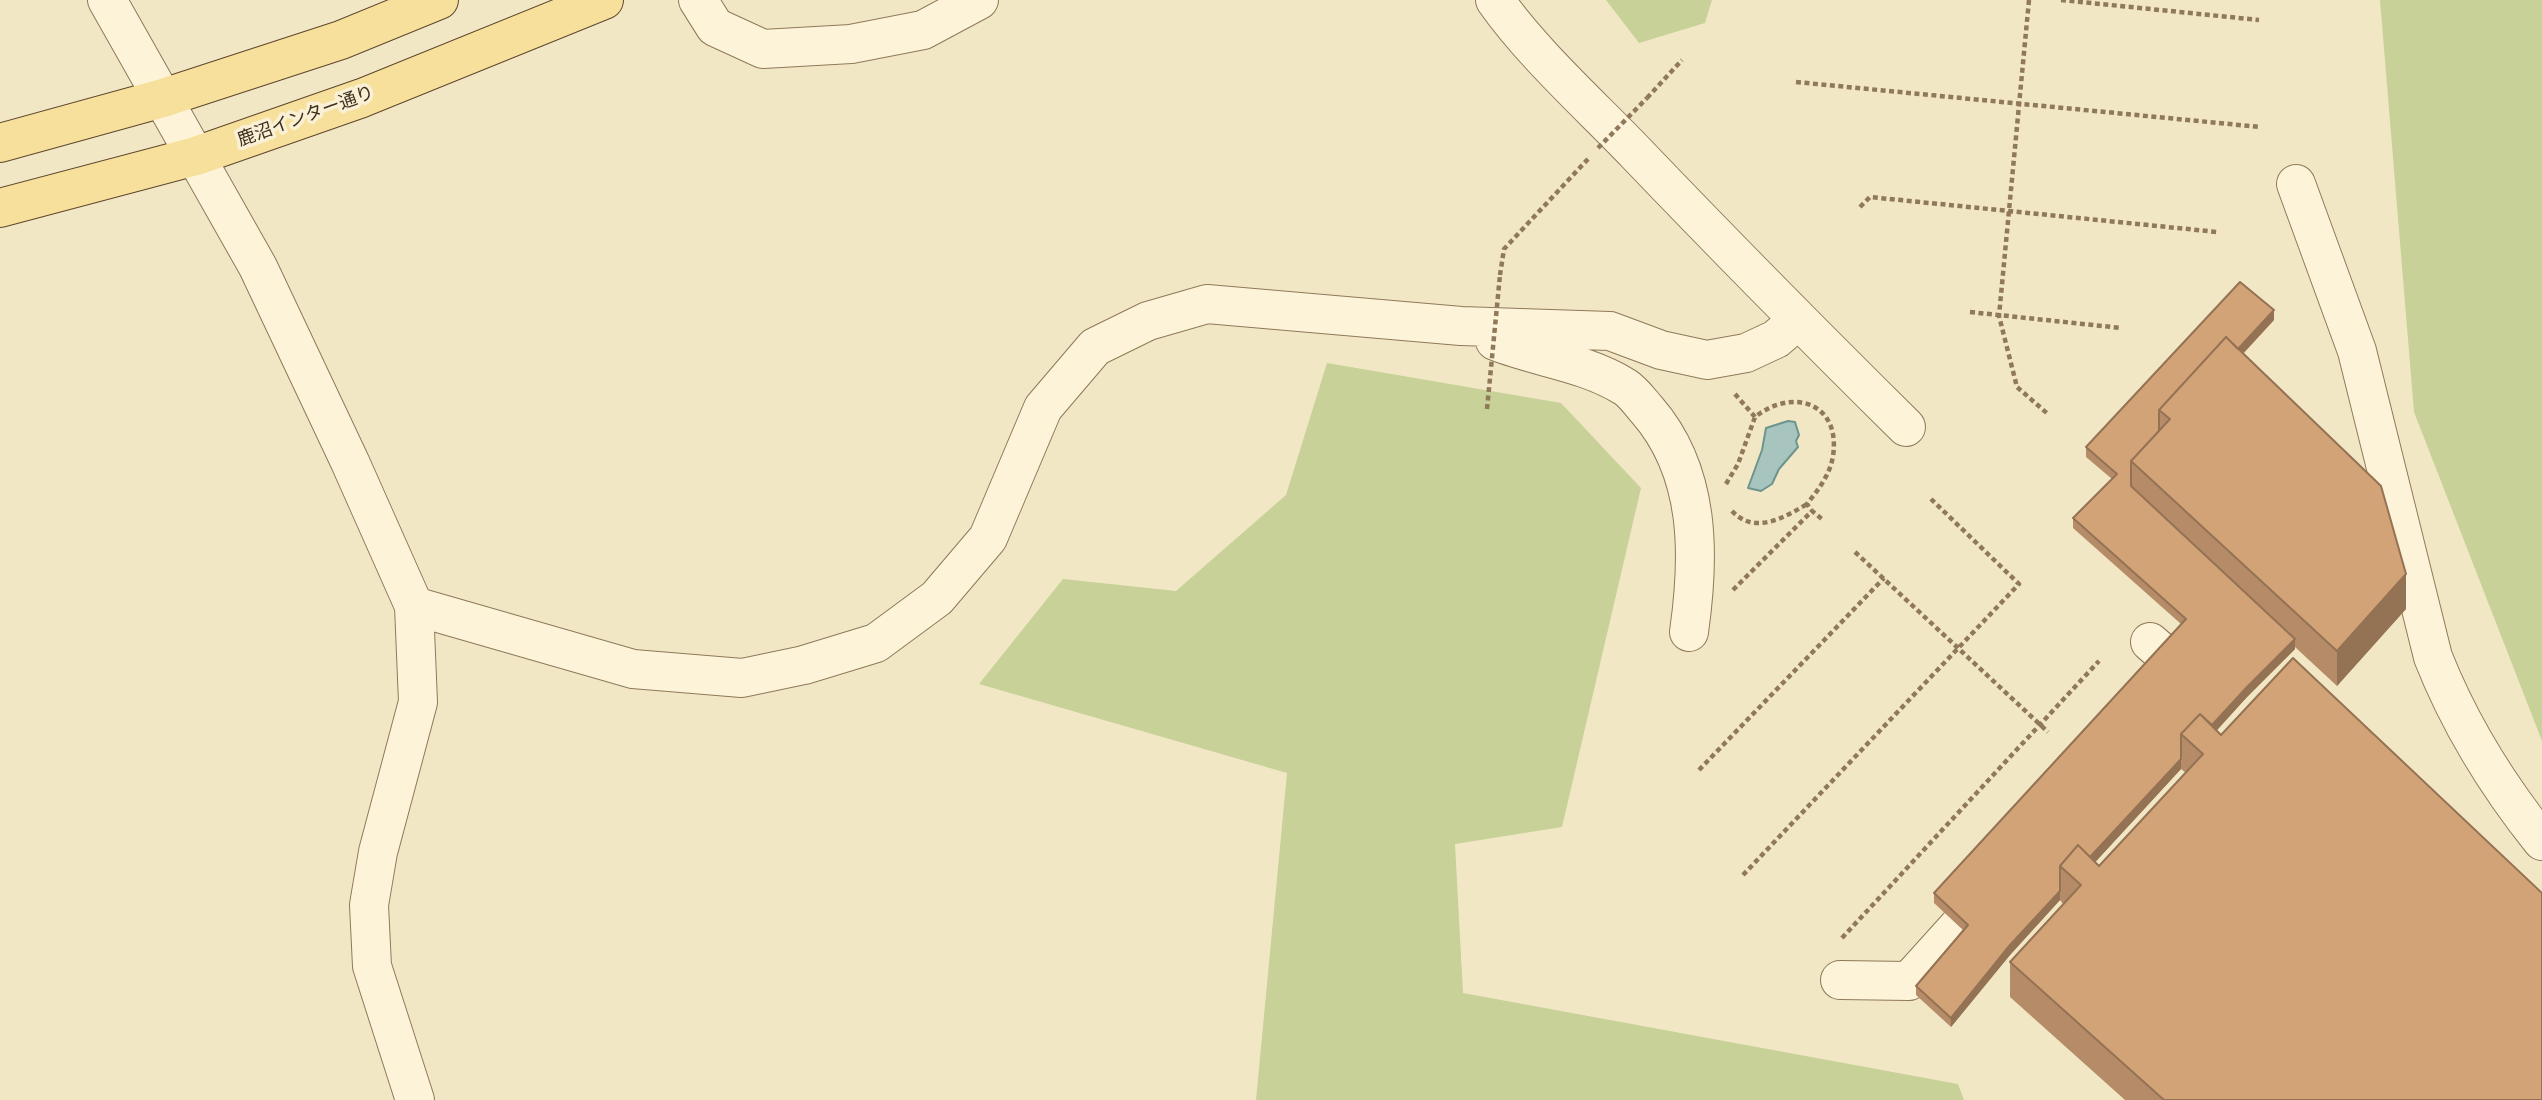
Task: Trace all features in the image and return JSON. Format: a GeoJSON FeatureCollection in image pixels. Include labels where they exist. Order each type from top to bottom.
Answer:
{"type":"FeatureCollection","features":[{"type":"Feature","properties":{"kind":"main road"},"geometry":{"type":"LineString","coordinates":[[0,143],[163,98],[341,40],[439,0]]}},
{"type":"Feature","properties":{"kind":"main road","name":"鹿沼インター通り"},"geometry":{"type":"LineString","coordinates":[[0,208],[196,156],[362,98],[604,0]]}},
{"type":"Feature","properties":{"kind":"street"},"geometry":{"type":"LineString","coordinates":[[107,0],[258,267],[414,606],[418,702],[378,852],[369,905],[372,966],[415,1100]]}},
{"type":"Feature","properties":{"kind":"street"},"geometry":{"type":"LineString","coordinates":[[698,0],[715,27],[763,49],[851,44],[923,30],[979,0]]}},
{"type":"Feature","properties":{"kind":"street"},"geometry":{"type":"LineString","coordinates":[[1495,0],[1507,17],[1568,83],[1797,321],[1906,427]]}},
{"type":"Feature","properties":{"kind":"street"},"geometry":{"type":"LineString","coordinates":[[2296,184],[2357,351],[2433,657],[2450,699],[2472,737],[2542,841]]}},
{"type":"Feature","properties":{"kind":"street"},"geometry":{"type":"LineString","coordinates":[[414,606],[633,669],[742,678],[804,664],[876,643],[937,598],[988,538],[1044,408],[1095,347],[1148,321],[1207,304],[1461,326],[1609,331],[1661,350],[1707,360],[1746,353],[1776,339],[1797,321]]}},
{"type":"Feature","properties":{"kind":"street"},"geometry":{"type":"LineString","coordinates":[[1461,326],[1516,349],[1572,363],[1627,387],[1660,425],[1681,468],[1695,521],[1696,577],[1689,632]]}},
{"type":"Feature","properties":{"kind":"street"},"geometry":{"type":"LineString","coordinates":[[2150,642],[2187,674],[2150,715]]}},
{"type":"Feature","properties":{"kind":"street"},"geometry":{"type":"LineString","coordinates":[[1840,980],[1909,981],[2020,858]]}},
{"type":"Feature","properties":{"kind":"path"},"geometry":{"type":"LineString","coordinates":[[2029,0],[1999,316],[2017,387],[2049,415]]}},
{"type":"Feature","properties":{"kind":"path"},"geometry":{"type":"LineString","coordinates":[[2060,0],[2259,20]]}},
{"type":"Feature","properties":{"kind":"path"},"geometry":{"type":"LineString","coordinates":[[1487,409],[1504,249],[1682,60]]}},
{"type":"Feature","properties":{"kind":"path"},"geometry":{"type":"LineString","coordinates":[[1796,82],[2260,127]]}},
{"type":"Feature","properties":{"kind":"path"},"geometry":{"type":"LineString","coordinates":[[1860,208],[1870,197],[2217,232]]}},
{"type":"Feature","properties":{"kind":"path"},"geometry":{"type":"LineString","coordinates":[[1970,312],[2121,328]]}},
{"type":"Feature","properties":{"kind":"path"},"geometry":{"type":"LineString","coordinates":[[1724,487],[1738,464],[1755,417],[1786,402],[1803,402],[1816,406],[1827,416],[1833,429],[1833,456],[1825,478],[1807,504],[1776,521],[1762,524],[1739,520],[1730,510]]}},
{"type":"Feature","properties":{"kind":"path"},"geometry":{"type":"LineString","coordinates":[[1742,875],[2019,584],[1931,499]]}},
{"type":"Feature","properties":{"kind":"path"},"geometry":{"type":"LineString","coordinates":[[1807,504],[1822,519]]}},
{"type":"Feature","properties":{"kind":"path"},"geometry":{"type":"LineString","coordinates":[[1726,597],[1812,511]]}},
{"type":"Feature","properties":{"kind":"path"},"geometry":{"type":"LineString","coordinates":[[1856,552],[2048,732]]}},
{"type":"Feature","properties":{"kind":"path"},"geometry":{"type":"LineString","coordinates":[[1699,770],[1884,578]]}},
{"type":"Feature","properties":{"kind":"path"},"geometry":{"type":"LineString","coordinates":[[1842,938],[2099,661]]}},
{"type":"Feature","properties":{"kind":"green space"},"geometry":{"type":"Polygon","coordinates":[[[1606,0],[1712,0],[1705,23],[1639,43],[1606,0]]]}},
{"type":"Feature","properties":{"kind":"green space"},"geometry":{"type":"Polygon","coordinates":[[[2380,0],[2542,0],[2542,741],[2414,412],[2380,0]]]}},
{"type":"Feature","properties":{"kind":"green space"},"geometry":{"type":"Polygon","coordinates":[[[1327,363],[1561,403],[1641,488],[1562,827],[1455,844],[1463,993],[1958,1084],[1964,1100],[1256,1100],[1287,773],[979,684],[1063,579],[1176,591],[1286,495],[1327,363]]]}},
{"type":"Feature","properties":{"kind":"water"},"geometry":{"type":"Polygon","coordinates":[[[1788,421],[1795,422],[1799,435],[1796,441],[1798,447],[1779,469],[1772,484],[1761,491],[1748,488],[1762,450],[1766,428],[1788,421]]]}},
{"type":"Feature","properties":{"kind":"building"},"geometry":{"type":"Polygon","coordinates":[[[2240,282],[2274,310],[2238,349],[2226,337],[2159,410],[2159,431],[2131,461],[2131,486],[2295,639],[2212,725],[2200,714],[2181,734],[2181,759],[2090,857],[2078,845],[2060,866],[2060,891],[2010,945],[1951,1018],[1916,986],[1968,925],[1934,893],[2186,619],[2073,518],[2117,474],[2086,447],[2240,282]]]}},
{"type":"Feature","properties":{"kind":"building"},"geometry":{"type":"Polygon","coordinates":[[[2226,337],[2381,486],[2406,574],[2337,651],[2131,461],[2170,419],[2159,410],[2226,337]]]}},
{"type":"Feature","properties":{"kind":"building"},"geometry":{"type":"Polygon","coordinates":[[[2293,658],[2542,893],[2542,1100],[2164,1100],[2010,962],[2081,885],[2060,866],[2078,845],[2099,866],[2203,754],[2181,734],[2200,714],[2221,735],[2293,658]]]}}]}
